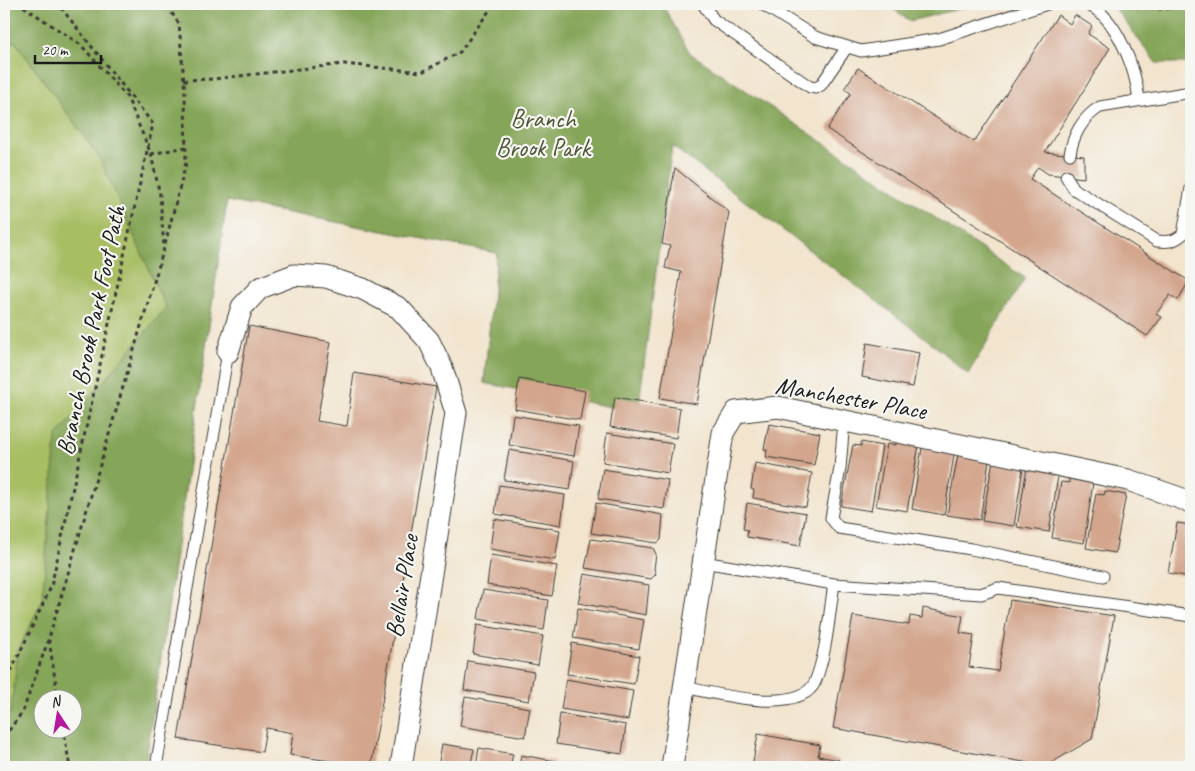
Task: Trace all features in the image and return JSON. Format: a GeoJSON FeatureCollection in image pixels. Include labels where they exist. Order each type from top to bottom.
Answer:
{"type":"FeatureCollection","features":[{"type":"Feature","properties":{"kind":"street","name":"Bellair Place"},"geometry":{"type":"LineString","coordinates":[[228,352],[242,306],[260,288],[294,275],[326,277],[363,289],[399,308],[428,341],[442,368],[456,413],[401,767]]}},
{"type":"Feature","properties":{"kind":"street","name":"Manchester Place"},"geometry":{"type":"LineString","coordinates":[[672,767],[723,433],[736,412],[778,407],[1128,480],[1191,502]]}},
{"type":"Feature","properties":{"kind":"lane"},"geometry":{"type":"LineString","coordinates":[[703,4],[714,20],[810,87],[816,88],[822,84],[847,47]]}},
{"type":"Feature","properties":{"kind":"lane"},"geometry":{"type":"LineString","coordinates":[[762,4],[815,37],[861,51],[939,39],[1047,4]]}},
{"type":"Feature","properties":{"kind":"lane"},"geometry":{"type":"LineString","coordinates":[[1086,4],[1100,13],[1123,44],[1137,83],[1139,100]]}},
{"type":"Feature","properties":{"kind":"lane"},"geometry":{"type":"LineString","coordinates":[[1070,154],[1072,144],[1082,123],[1093,111],[1100,107],[1191,92]]}},
{"type":"Feature","properties":{"kind":"lane"},"geometry":{"type":"LineString","coordinates":[[1066,176],[1074,189],[1121,219],[1157,240],[1171,242],[1183,234],[1186,226],[1191,188]]}},
{"type":"Feature","properties":{"kind":"lane"},"geometry":{"type":"LineString","coordinates":[[156,767],[228,352]]}},
{"type":"Feature","properties":{"kind":"lane"},"geometry":{"type":"LineString","coordinates":[[844,421],[840,468],[831,518],[839,528],[971,549],[1103,576]]}},
{"type":"Feature","properties":{"kind":"lane"},"geometry":{"type":"LineString","coordinates":[[703,562],[834,584],[981,594],[998,588],[1191,616]]}},
{"type":"Feature","properties":{"kind":"lane"},"geometry":{"type":"LineString","coordinates":[[684,687],[769,702],[786,700],[802,694],[814,683],[834,584]]}},
{"type":"Feature","properties":{"kind":"path"},"geometry":{"type":"LineString","coordinates":[[20,4],[82,45],[127,97],[151,154],[160,194],[164,248]]}},
{"type":"Feature","properties":{"kind":"path","name":"Branch Brook Park Foot Path"},"geometry":{"type":"LineString","coordinates":[[4,686],[51,587],[153,124],[58,4]]}},
{"type":"Feature","properties":{"kind":"path"},"geometry":{"type":"LineString","coordinates":[[4,736],[23,711],[49,638],[164,248],[186,163],[184,80],[179,24],[166,4]]}},
{"type":"Feature","properties":{"kind":"path"},"geometry":{"type":"LineString","coordinates":[[184,80],[213,80],[344,64],[422,72],[460,52],[494,4]]}},
{"type":"Feature","properties":{"kind":"path"},"geometry":{"type":"LineString","coordinates":[[1143,4],[1147,7],[1170,8],[1191,5]]}},
{"type":"Feature","properties":{"kind":"path"},"geometry":{"type":"LineString","coordinates":[[151,154],[186,147]]}},
{"type":"Feature","properties":{"kind":"path"},"geometry":{"type":"LineString","coordinates":[[49,638],[56,688]]}},
{"type":"Feature","properties":{"kind":"path"},"geometry":{"type":"LineString","coordinates":[[65,738],[70,767]]}},
{"type":"Feature","properties":{"kind":"green space","name":"Branch Brook Park"},"geometry":{"type":"Polygon","coordinates":[[[4,4],[662,4],[484,383],[497,253],[227,201],[145,767],[4,767],[4,4]]]}},
{"type":"Feature","properties":{"kind":"green space","name":"Branch Brook Park"},"geometry":{"type":"Polygon","coordinates":[[[4,4],[662,4],[690,53],[1025,278],[968,374],[929,341],[672,146],[638,412],[484,383],[497,253],[227,201],[145,767],[4,767],[4,714],[11,712],[18,651],[42,601],[56,437],[166,308],[99,157],[16,43],[4,39],[4,4]]]}},
{"type":"Feature","properties":{"kind":"green space"},"geometry":{"type":"Polygon","coordinates":[[[886,4],[979,4],[910,21],[886,4]]]}},
{"type":"Feature","properties":{"kind":"green space"},"geometry":{"type":"Polygon","coordinates":[[[1112,4],[1191,4],[1191,63],[1156,63],[1112,4]]]}},
{"type":"Feature","properties":{"kind":"building"},"geometry":{"type":"Polygon","coordinates":[[[1058,15],[1070,24],[1075,15],[1092,26],[1088,34],[1110,48],[1045,152],[1084,156],[1084,178],[1048,174],[1038,167],[1030,179],[1189,281],[1178,300],[1170,295],[1156,314],[1162,317],[1147,336],[827,129],[851,93],[844,89],[858,68],[974,142],[1058,15]]]}},
{"type":"Feature","properties":{"kind":"building"},"geometry":{"type":"Polygon","coordinates":[[[675,168],[729,212],[697,404],[660,398],[681,272],[665,268],[670,246],[662,244],[675,168]]]}},
{"type":"Feature","properties":{"kind":"building"},"geometry":{"type":"Polygon","coordinates":[[[249,326],[331,342],[317,421],[347,426],[354,373],[436,387],[371,767],[290,755],[293,733],[266,728],[262,752],[178,739],[249,326]]]}},
{"type":"Feature","properties":{"kind":"building"},"geometry":{"type":"Polygon","coordinates":[[[867,343],[919,353],[913,387],[862,377],[867,343]]]}},
{"type":"Feature","properties":{"kind":"building"},"geometry":{"type":"Polygon","coordinates":[[[519,379],[585,391],[580,420],[515,409],[519,379]]]}},
{"type":"Feature","properties":{"kind":"building"},"geometry":{"type":"Polygon","coordinates":[[[615,397],[680,408],[676,438],[610,427],[615,397]]]}},
{"type":"Feature","properties":{"kind":"building"},"geometry":{"type":"Polygon","coordinates":[[[513,415],[579,426],[574,456],[509,445],[513,415]]]}},
{"type":"Feature","properties":{"kind":"building"},"geometry":{"type":"Polygon","coordinates":[[[769,424],[820,433],[814,465],[766,457],[767,450],[764,449],[769,424]]]}},
{"type":"Feature","properties":{"kind":"building"},"geometry":{"type":"Polygon","coordinates":[[[607,433],[673,444],[668,473],[603,462],[607,433]]]}},
{"type":"Feature","properties":{"kind":"building"},"geometry":{"type":"Polygon","coordinates":[[[861,442],[882,446],[871,511],[841,506],[853,445],[861,446],[861,442]]]}},
{"type":"Feature","properties":{"kind":"building"},"geometry":{"type":"Polygon","coordinates":[[[896,442],[919,445],[907,511],[876,506],[887,444],[896,445],[896,442]]]}},
{"type":"Feature","properties":{"kind":"building"},"geometry":{"type":"Polygon","coordinates":[[[922,448],[955,449],[944,515],[912,509],[922,448]]]}},
{"type":"Feature","properties":{"kind":"building"},"geometry":{"type":"Polygon","coordinates":[[[509,450],[574,461],[570,490],[504,480],[509,450]]]}},
{"type":"Feature","properties":{"kind":"building"},"geometry":{"type":"Polygon","coordinates":[[[958,454],[990,454],[980,520],[947,515],[958,454]]]}},
{"type":"Feature","properties":{"kind":"building"},"geometry":{"type":"Polygon","coordinates":[[[993,460],[1024,461],[1014,526],[982,521],[993,460]]]}},
{"type":"Feature","properties":{"kind":"building"},"geometry":{"type":"Polygon","coordinates":[[[755,463],[812,473],[806,507],[753,498],[754,490],[751,489],[755,463]]]}},
{"type":"Feature","properties":{"kind":"building"},"geometry":{"type":"Polygon","coordinates":[[[1027,468],[1059,470],[1049,532],[1017,527],[1027,468]]]}},
{"type":"Feature","properties":{"kind":"building"},"geometry":{"type":"Polygon","coordinates":[[[603,469],[668,480],[664,509],[598,499],[603,469]]]}},
{"type":"Feature","properties":{"kind":"building"},"geometry":{"type":"Polygon","coordinates":[[[1069,479],[1093,483],[1084,543],[1052,538],[1061,482],[1069,483],[1069,479]]]}},
{"type":"Feature","properties":{"kind":"building"},"geometry":{"type":"Polygon","coordinates":[[[499,485],[565,495],[561,525],[495,514],[499,485]]]}},
{"type":"Feature","properties":{"kind":"building"},"geometry":{"type":"Polygon","coordinates":[[[1105,491],[1126,495],[1115,553],[1086,548],[1096,494],[1104,495],[1105,491]]]}},
{"type":"Feature","properties":{"kind":"building"},"geometry":{"type":"Polygon","coordinates":[[[596,503],[663,515],[661,540],[657,543],[591,533],[596,503]]]}},
{"type":"Feature","properties":{"kind":"building"},"geometry":{"type":"Polygon","coordinates":[[[747,503],[806,513],[800,546],[747,537],[748,530],[743,529],[747,503]]]}},
{"type":"Feature","properties":{"kind":"building"},"geometry":{"type":"Polygon","coordinates":[[[494,519],[560,530],[555,560],[490,549],[494,519]]]}},
{"type":"Feature","properties":{"kind":"building"},"geometry":{"type":"Polygon","coordinates":[[[1177,523],[1191,525],[1191,577],[1168,573],[1177,523]]]}},
{"type":"Feature","properties":{"kind":"building"},"geometry":{"type":"Polygon","coordinates":[[[591,539],[653,548],[656,554],[654,569],[656,574],[651,579],[585,568],[591,539]]]}},
{"type":"Feature","properties":{"kind":"building"},"geometry":{"type":"Polygon","coordinates":[[[491,555],[557,566],[552,596],[487,585],[491,555]]]}},
{"type":"Feature","properties":{"kind":"building"},"geometry":{"type":"Polygon","coordinates":[[[584,574],[649,585],[646,615],[578,603],[584,574]]]}},
{"type":"Feature","properties":{"kind":"building"},"geometry":{"type":"Polygon","coordinates":[[[483,590],[548,600],[544,630],[478,619],[483,590]]]}},
{"type":"Feature","properties":{"kind":"building"},"geometry":{"type":"Polygon","coordinates":[[[1010,600],[1114,616],[1092,739],[1046,766],[833,728],[853,616],[909,625],[910,616],[922,618],[923,608],[963,616],[960,633],[974,635],[969,667],[998,671],[1010,600]]]}},
{"type":"Feature","properties":{"kind":"building"},"geometry":{"type":"Polygon","coordinates":[[[578,608],[644,620],[639,649],[573,638],[578,608]]]}},
{"type":"Feature","properties":{"kind":"building"},"geometry":{"type":"Polygon","coordinates":[[[477,625],[543,636],[538,665],[473,654],[477,625]]]}},
{"type":"Feature","properties":{"kind":"building"},"geometry":{"type":"Polygon","coordinates":[[[572,643],[639,656],[634,684],[567,674],[572,643]]]}},
{"type":"Feature","properties":{"kind":"building"},"geometry":{"type":"Polygon","coordinates":[[[468,661],[534,672],[529,701],[464,690],[468,661]]]}},
{"type":"Feature","properties":{"kind":"building"},"geometry":{"type":"Polygon","coordinates":[[[566,679],[633,691],[628,720],[561,709],[566,679]]]}},
{"type":"Feature","properties":{"kind":"building"},"geometry":{"type":"Polygon","coordinates":[[[465,697],[530,708],[525,737],[460,726],[465,697]]]}},
{"type":"Feature","properties":{"kind":"building"},"geometry":{"type":"Polygon","coordinates":[[[560,714],[626,725],[622,754],[556,744],[560,714]]]}},
{"type":"Feature","properties":{"kind":"building"},"geometry":{"type":"Polygon","coordinates":[[[758,734],[820,745],[818,756],[839,760],[838,765],[847,767],[752,767],[758,734]]]}},
{"type":"Feature","properties":{"kind":"building"},"geometry":{"type":"Polygon","coordinates":[[[442,744],[474,749],[470,767],[438,767],[442,744]]]}},
{"type":"Feature","properties":{"kind":"building"},"geometry":{"type":"Polygon","coordinates":[[[479,748],[513,754],[510,767],[476,767],[479,748]]]}},
{"type":"Feature","properties":{"kind":"building"},"geometry":{"type":"Polygon","coordinates":[[[521,755],[555,761],[554,767],[519,767],[521,755]]]}},
{"type":"Feature","properties":{"kind":"building"},"geometry":{"type":"Polygon","coordinates":[[[561,763],[585,766],[585,767],[560,767],[561,763]]]}}]}
